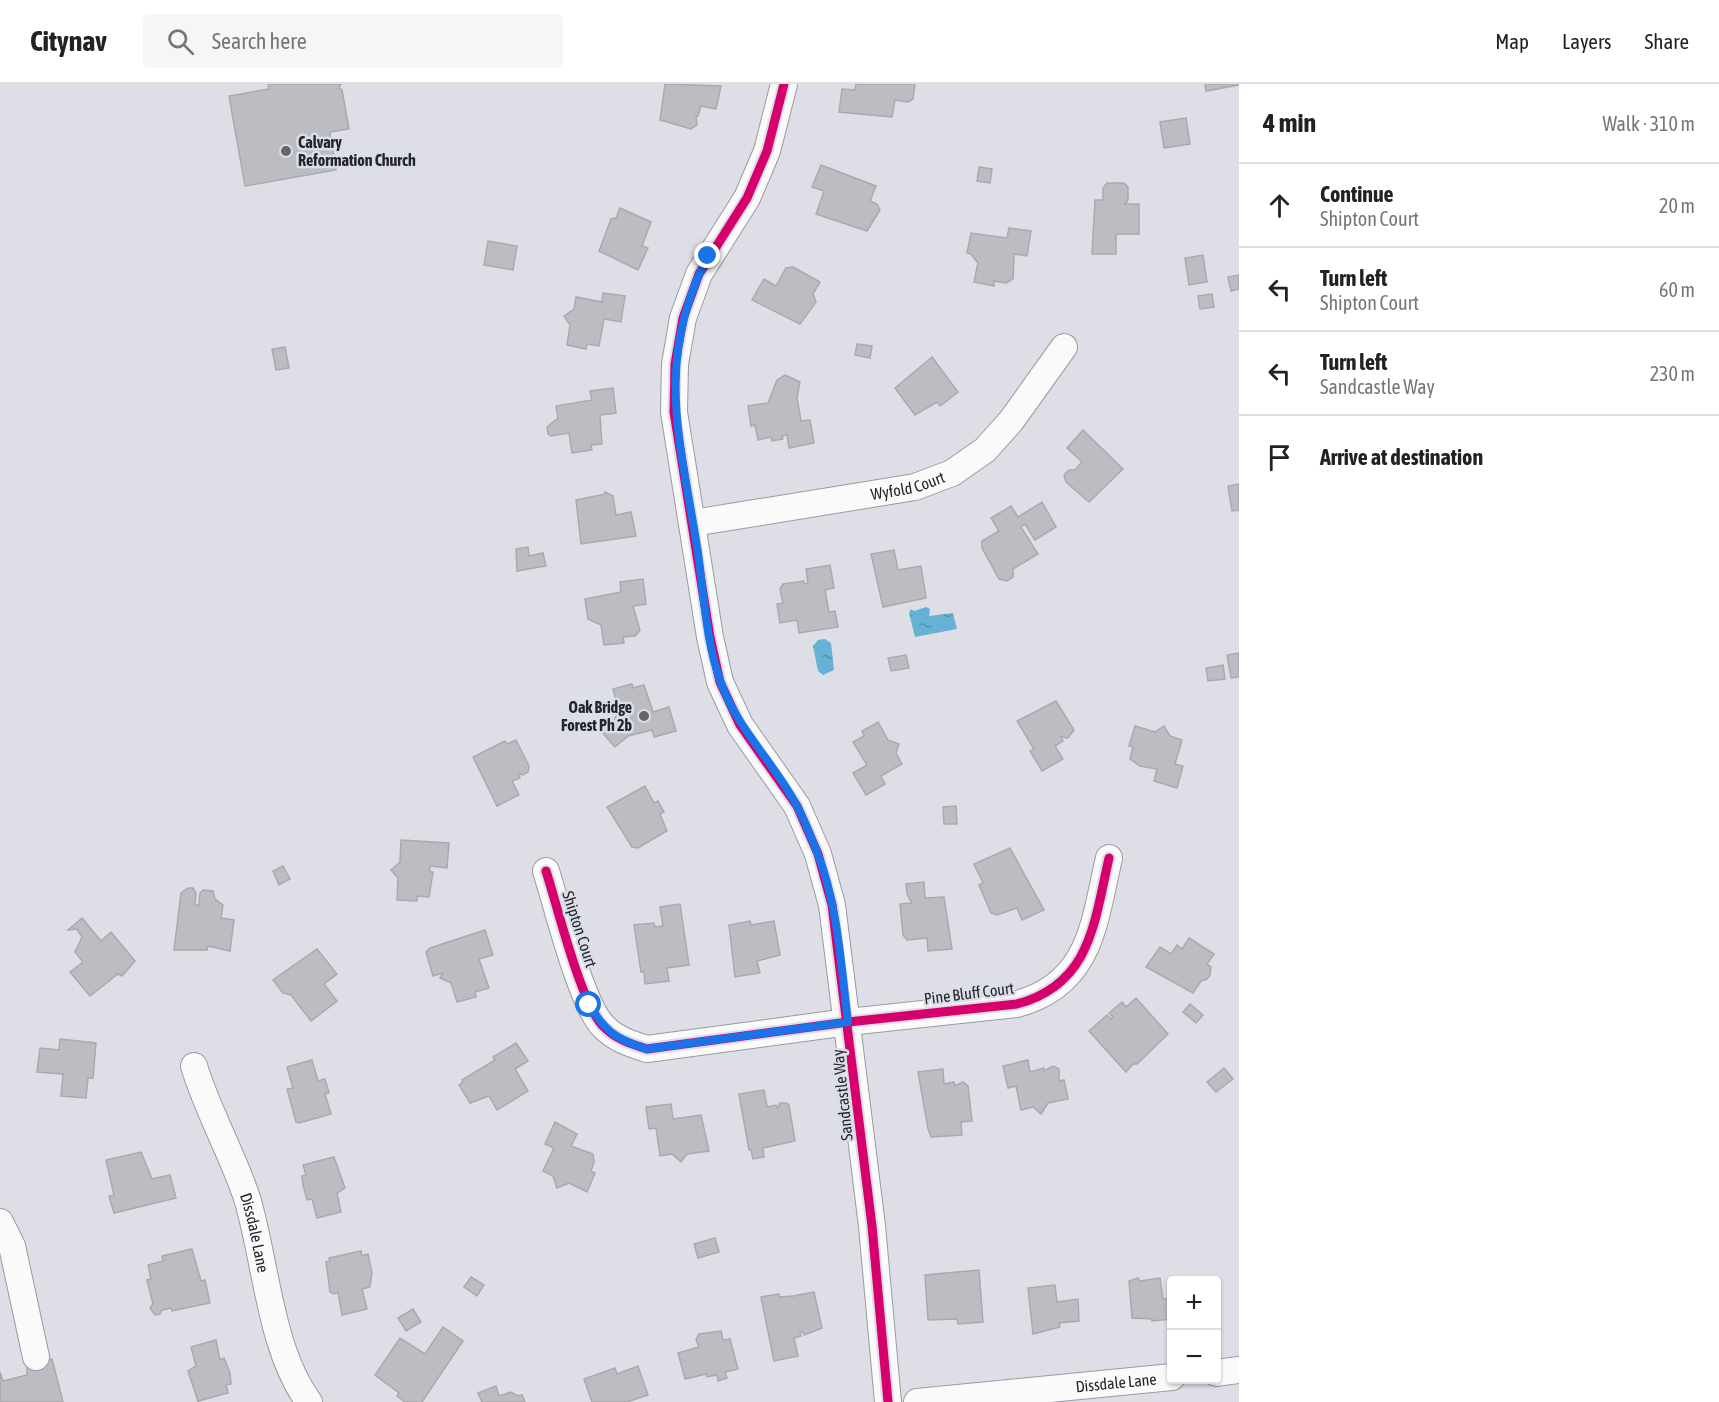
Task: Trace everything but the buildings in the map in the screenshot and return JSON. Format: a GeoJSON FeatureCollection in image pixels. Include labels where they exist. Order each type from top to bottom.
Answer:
{"type":"FeatureCollection","features":[{"type":"Feature","properties":{"kind":"street","name":"Sandcastle Way"},"geometry":{"type":"LineString","coordinates":[[784,84],[768,151],[747,198],[699,274],[683,318],[675,364],[674,412],[710,637],[720,682],[740,725],[797,806],[818,854],[832,905],[848,1022],[888,1402]]}},
{"type":"Feature","properties":{"kind":"street","name":"Wyfold Court"},"geometry":{"type":"LineString","coordinates":[[693,523],[915,488],[952,473],[985,450],[1011,421],[1064,347]]}},
{"type":"Feature","properties":{"kind":"street","name":"Pine Bluff Court"},"geometry":{"type":"LineString","coordinates":[[848,1022],[1017,1004],[1052,990],[1073,970],[1089,945],[1109,858]]}},
{"type":"Feature","properties":{"kind":"street","name":"Shipton Court"},"geometry":{"type":"LineString","coordinates":[[546,871],[589,1005],[602,1026],[623,1042],[647,1049],[848,1022]]}},
{"type":"Feature","properties":{"kind":"street","name":"Dissdale Lane"},"geometry":{"type":"LineString","coordinates":[[194,1066],[204,1099],[247,1200],[288,1365],[309,1402]]}},
{"type":"Feature","properties":{"kind":"street"},"geometry":{"type":"LineString","coordinates":[[0,1222],[12,1246],[36,1357]]}},
{"type":"Feature","properties":{"kind":"street"},"geometry":{"type":"LineString","coordinates":[[1221,1372],[1239,1370]]}},
{"type":"Feature","properties":{"kind":"street","name":"Dissdale Lane"},"geometry":{"type":"LineString","coordinates":[[917,1402],[1167,1377]]}},
{"type":"Feature","properties":{"kind":"water"},"geometry":{"type":"Polygon","coordinates":[[[926,607],[930,609],[929,616],[953,613],[957,629],[915,637],[909,613],[911,609],[914,611],[926,607]]]}},
{"type":"Feature","properties":{"kind":"water"},"geometry":{"type":"Polygon","coordinates":[[[825,639],[831,643],[834,670],[823,675],[818,671],[813,646],[818,640],[825,639]]]}},
{"type":"Feature","properties":{"kind":"cycle path"},"geometry":{"type":"LineString","coordinates":[[784,84],[767,151],[747,198],[699,274],[683,318],[675,364],[674,412],[710,637],[720,682],[740,725],[797,806],[818,854],[832,905],[872,1226],[888,1402]]}},
{"type":"Feature","properties":{"kind":"cycle path"},"geometry":{"type":"LineString","coordinates":[[546,871],[578,976],[595,1014],[603,1026],[618,1038],[647,1049],[848,1022],[1017,1004],[1042,995],[1060,982],[1075,966],[1085,948],[1099,905],[1109,858]]}},
{"type":"Feature","properties":{"kind":"place","name":"Calvary Reformation Church"},"geometry":{"type":"Point","coordinates":[286,151]}},
{"type":"Feature","properties":{"kind":"place","name":"Oak Bridge Forest Ph 2b"},"geometry":{"type":"Point","coordinates":[644,716]}},
{"type":"Feature","properties":{"kind":"route"},"geometry":{"type":"LineString","coordinates":[[589,1005],[602,1026],[623,1042],[647,1049],[848,1022],[832,905],[818,854],[797,806],[740,725],[720,682],[710,637],[674,412],[675,364],[683,318],[708,256]]}}]}
